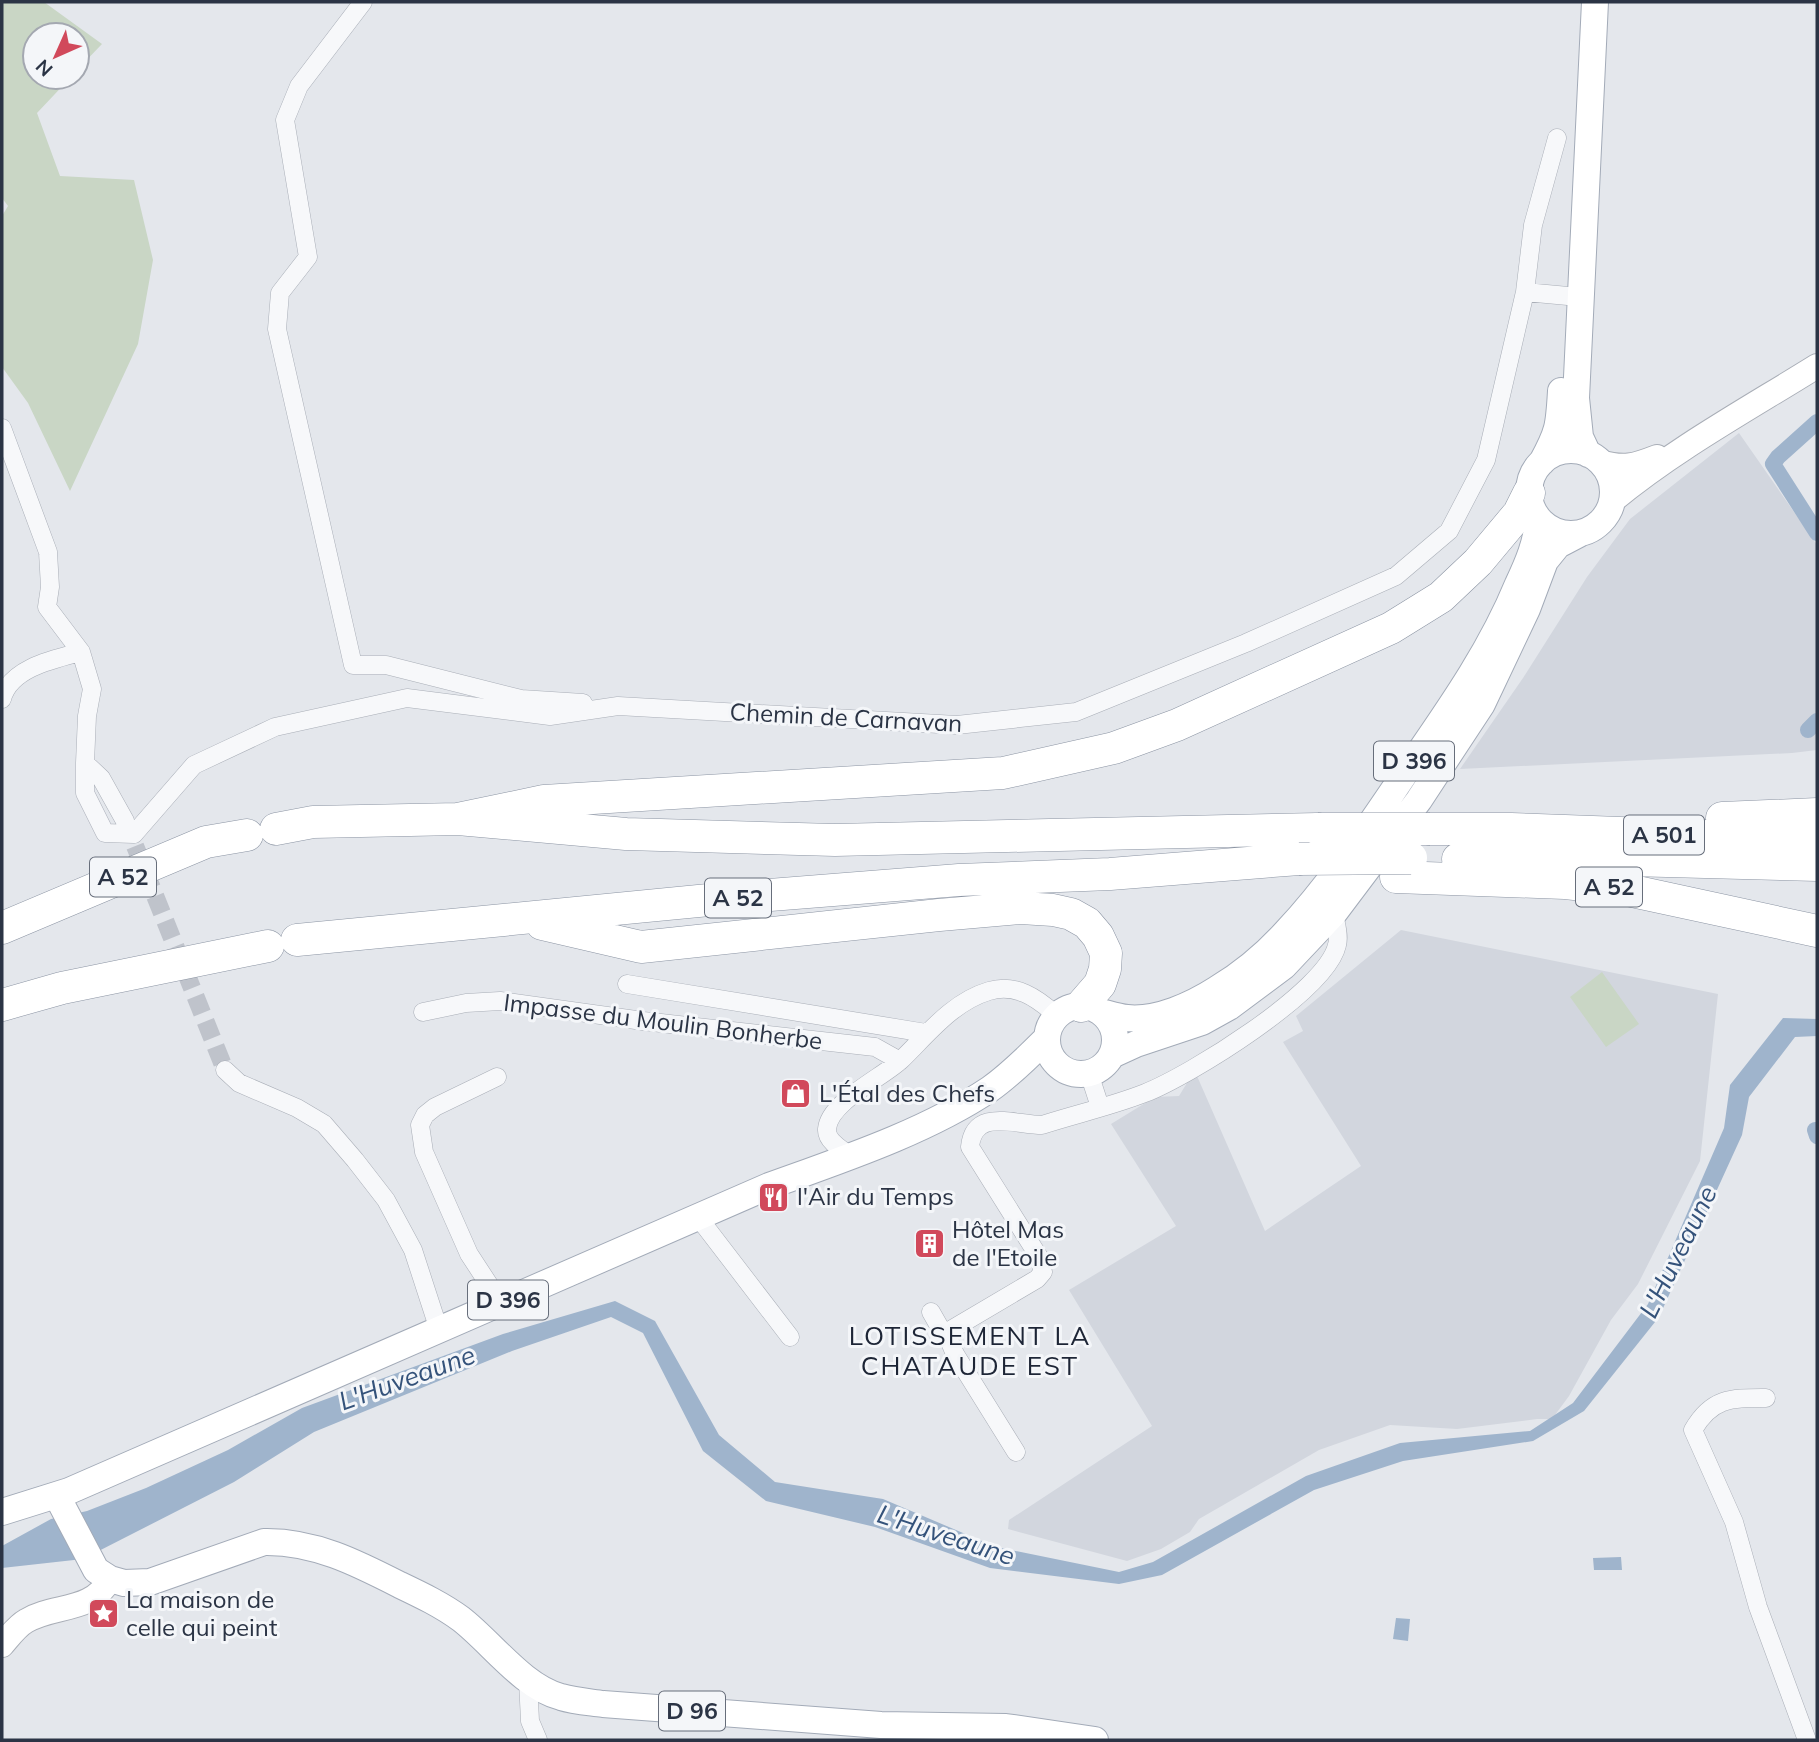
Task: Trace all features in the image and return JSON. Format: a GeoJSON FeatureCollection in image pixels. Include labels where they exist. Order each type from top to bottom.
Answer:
{"type":"FeatureCollection","features":[{"type":"Feature","properties":{"kind":"highway"},"geometry":{"type":"LineString","coordinates":[[458,819],[544,801],[1003,772],[1114,748],[1188,720],[1391,628],[1441,597],[1478,562],[1519,513],[1533,506]]}},
{"type":"Feature","properties":{"kind":"highway","name":"A 52"},"geometry":{"type":"LineString","coordinates":[[2,928],[206,842],[313,822],[458,819],[626,834],[835,840],[1318,829],[1511,829],[1817,814]]}},
{"type":"Feature","properties":{"kind":"highway","name":"A 501"},"geometry":{"type":"LineString","coordinates":[[1511,829],[1817,840]]}},
{"type":"Feature","properties":{"kind":"highway","name":"A 501"},"geometry":{"type":"LineString","coordinates":[[1110,874],[1292,867],[1403,868],[1604,859],[1817,865]]}},
{"type":"Feature","properties":{"kind":"highway","name":"A 52"},"geometry":{"type":"LineString","coordinates":[[1403,868],[1623,889],[1817,931]]}},
{"type":"Feature","properties":{"kind":"highway","name":"A 52"},"geometry":{"type":"LineString","coordinates":[[2,1006],[62,988],[282,943],[517,918],[959,880],[1110,874]]}},
{"type":"Feature","properties":{"kind":"highway"},"geometry":{"type":"LineString","coordinates":[[517,918],[641,947],[952,914],[1021,908],[1053,910],[1071,914],[1087,923],[1098,936],[1106,953],[1100,984],[1071,1018]]}},
{"type":"Feature","properties":{"kind":"main road"},"geometry":{"type":"LineString","coordinates":[[1589,149],[1569,296],[1561,418],[1555,438],[1530,481],[1533,506],[1550,528],[1564,534],[1579,534],[1594,528],[1605,517],[1612,501],[1613,488],[1609,474],[1580,437],[1576,398],[1589,149],[1595,2]]}},
{"type":"Feature","properties":{"kind":"main road"},"geometry":{"type":"LineString","coordinates":[[1612,501],[1696,440],[1817,366]]}},
{"type":"Feature","properties":{"kind":"main road"},"geometry":{"type":"LineString","coordinates":[[1542,461],[1556,453],[1572,450],[1619,467],[1634,466],[1696,440]]}},
{"type":"Feature","properties":{"kind":"main road","name":"D 396"},"geometry":{"type":"LineString","coordinates":[[61,1502],[182,1441],[769,1186],[843,1159],[949,1113],[991,1088],[1071,1018],[1148,1018],[1196,1001],[1217,989],[1287,932],[1342,863],[1473,674],[1510,604],[1537,535],[1533,506]]}},
{"type":"Feature","properties":{"kind":"main road","name":"D 396"},"geometry":{"type":"LineString","coordinates":[[1112,1055],[1202,1022],[1229,1007],[1284,966],[1334,913],[1419,800],[1482,704],[1527,609],[1545,561],[1558,545],[1579,534]]}},
{"type":"Feature","properties":{"kind":"main road"},"geometry":{"type":"LineString","coordinates":[[1071,1018],[1109,1020],[1115,1041],[1112,1055],[1101,1069],[1089,1073],[1070,1073],[1060,1069],[1047,1050],[1071,1018]]}},
{"type":"Feature","properties":{"kind":"main road","name":"D 396"},"geometry":{"type":"LineString","coordinates":[[991,1088],[1060,1069]]}},
{"type":"Feature","properties":{"kind":"main road"},"geometry":{"type":"LineString","coordinates":[[2,1512],[61,1502],[103,1574],[106,1585],[90,1600],[26,1620],[2,1645]]}},
{"type":"Feature","properties":{"kind":"main road","name":"D 96"},"geometry":{"type":"LineString","coordinates":[[103,1574],[124,1583],[150,1582],[264,1542],[281,1541],[332,1553],[445,1607],[478,1633],[528,1680],[562,1698],[603,1704],[881,1726],[1006,1727],[1095,1740]]}},
{"type":"Feature","properties":{"kind":"street"},"geometry":{"type":"LineString","coordinates":[[363,2],[299,86],[285,120],[289,160],[308,257],[280,293],[277,329],[353,665],[386,664],[521,699],[618,705]]}},
{"type":"Feature","properties":{"kind":"street","name":"Chemin de Carnavan"},"geometry":{"type":"LineString","coordinates":[[85,763],[85,793],[105,833],[134,834],[194,765],[275,727],[407,698],[550,716],[618,705],[957,726],[1076,712],[1246,643],[1396,576],[1450,531],[1486,460],[1525,292],[1533,225],[1557,138]]}},
{"type":"Feature","properties":{"kind":"street"},"geometry":{"type":"LineString","coordinates":[[1525,292],[1569,296]]}},
{"type":"Feature","properties":{"kind":"street"},"geometry":{"type":"LineString","coordinates":[[2,428],[48,552],[50,587],[47,607],[81,653],[92,689],[87,716],[85,763],[101,778],[125,821]]}},
{"type":"Feature","properties":{"kind":"street"},"geometry":{"type":"LineString","coordinates":[[2,699],[4,691],[12,681],[26,671],[81,653]]}},
{"type":"Feature","properties":{"kind":"street"},"geometry":{"type":"LineString","coordinates":[[947,1335],[949,1331],[1037,1279],[1043,1272],[1039,1257],[970,1147],[971,1137],[980,1126],[991,1120],[1042,1125],[1145,1093],[1166,1083],[1279,1013],[1323,969],[1334,955],[1338,942],[1334,913]]}},
{"type":"Feature","properties":{"kind":"street"},"geometry":{"type":"LineString","coordinates":[[627,984],[926,1033]]}},
{"type":"Feature","properties":{"kind":"street"},"geometry":{"type":"LineString","coordinates":[[843,1159],[827,1129],[841,1104],[900,1061],[926,1033],[950,1013],[989,991],[1019,991],[1071,1018]]}},
{"type":"Feature","properties":{"kind":"street","name":"Impasse du Moulin Bonherbe"},"geometry":{"type":"LineString","coordinates":[[423,1012],[466,1003],[500,1001],[643,1021],[875,1047],[900,1061]]}},
{"type":"Feature","properties":{"kind":"street"},"geometry":{"type":"LineString","coordinates":[[225,1070],[239,1083],[297,1108],[324,1124],[355,1160],[386,1200],[413,1250],[439,1330]]}},
{"type":"Feature","properties":{"kind":"street"},"geometry":{"type":"LineString","coordinates":[[1089,1073],[1100,1107]]}},
{"type":"Feature","properties":{"kind":"street"},"geometry":{"type":"LineString","coordinates":[[497,1077],[435,1107],[425,1115],[420,1125],[424,1152],[469,1254],[501,1303]]}},
{"type":"Feature","properties":{"kind":"street"},"geometry":{"type":"LineString","coordinates":[[698,1217],[790,1338]]}},
{"type":"Feature","properties":{"kind":"street"},"geometry":{"type":"LineString","coordinates":[[931,1312],[1016,1452]]}},
{"type":"Feature","properties":{"kind":"street"},"geometry":{"type":"LineString","coordinates":[[1766,1398],[1731,1398],[1714,1404],[1698,1420],[1693,1430],[1734,1522],[1758,1607],[1807,1740]]}},
{"type":"Feature","properties":{"kind":"street"},"geometry":{"type":"LineString","coordinates":[[528,1680],[534,1733]]}},
{"type":"Feature","properties":{"kind":"shaded area"},"geometry":{"type":"Polygon","coordinates":[[[1739,433],[1817,545],[1817,750],[1460,769],[1523,678],[1587,577],[1630,519],[1739,433]]]}},
{"type":"Feature","properties":{"kind":"shaded area"},"geometry":{"type":"Polygon","coordinates":[[[1401,930],[1718,994],[1700,1161],[1638,1284],[1611,1320],[1569,1396],[1552,1419],[1457,1429],[1390,1425],[1319,1450],[1199,1519],[1190,1532],[1161,1549],[1127,1561],[1008,1529],[1009,1520],[1152,1426],[1069,1290],[1176,1226],[1111,1124],[1155,1097],[1179,1096],[1190,1078],[1197,1076],[1265,1231],[1361,1166],[1283,1042],[1303,1031],[1296,1016],[1401,930]]]}},
{"type":"Feature","properties":{"kind":"green space"},"geometry":{"type":"Polygon","coordinates":[[[2,2],[44,2],[70,21],[21,21],[21,91],[58,91],[37,113],[60,176],[134,180],[153,260],[138,344],[70,491],[28,403],[2,367],[2,216],[8,206],[2,198],[2,2]]]}},
{"type":"Feature","properties":{"kind":"green space"},"geometry":{"type":"Polygon","coordinates":[[[91,36],[102,44],[91,55],[91,36]]]}},
{"type":"Feature","properties":{"kind":"green space"},"geometry":{"type":"Polygon","coordinates":[[[1602,972],[1639,1024],[1606,1047],[1570,997],[1602,972]]]}},
{"type":"Feature","properties":{"kind":"water","name":"L'Huveaune"},"geometry":{"type":"Polygon","coordinates":[[[1783,1018],[1817,1019],[1817,1036],[1795,1037],[1749,1097],[1742,1135],[1659,1317],[1584,1411],[1533,1441],[1403,1461],[1314,1490],[1162,1575],[1119,1584],[990,1568],[875,1527],[766,1501],[703,1451],[643,1333],[611,1317],[512,1351],[314,1432],[234,1482],[83,1559],[2,1568],[2,1546],[51,1519],[87,1511],[146,1488],[228,1450],[302,1408],[503,1334],[615,1301],[655,1321],[719,1435],[775,1482],[883,1499],[996,1547],[1119,1572],[1153,1562],[1306,1476],[1400,1443],[1530,1431],[1573,1403],[1648,1304],[1724,1128],[1730,1085],[1783,1018]]]}},
{"type":"Feature","properties":{"kind":"water"},"geometry":{"type":"Polygon","coordinates":[[[1621,1557],[1622,1570],[1594,1570],[1593,1558],[1621,1557]]]}},
{"type":"Feature","properties":{"kind":"water"},"geometry":{"type":"Polygon","coordinates":[[[1396,1618],[1410,1619],[1408,1641],[1393,1639],[1396,1618]]]}},
{"type":"Feature","properties":{"kind":"waterway"},"geometry":{"type":"LineString","coordinates":[[1817,422],[1773,464],[1817,533]]}},
{"type":"Feature","properties":{"kind":"waterway"},"geometry":{"type":"LineString","coordinates":[[1808,730],[1817,721]]}},
{"type":"Feature","properties":{"kind":"waterway"},"geometry":{"type":"LineString","coordinates":[[1815,1130],[1817,1136]]}},
{"type":"Feature","properties":{"kind":"tunnel"},"geometry":{"type":"LineString","coordinates":[[125,821],[225,1070]]}},
{"type":"Feature","properties":{"kind":"place","name":"L'Étal des Chefs"},"geometry":{"type":"Point","coordinates":[796,1094]}},
{"type":"Feature","properties":{"kind":"place","name":"l'Air du Temps"},"geometry":{"type":"Point","coordinates":[774,1197]}},
{"type":"Feature","properties":{"kind":"place","name":"Hôtel Mas de l'Etoile"},"geometry":{"type":"Point","coordinates":[929,1244]}},
{"type":"Feature","properties":{"kind":"place","name":"La maison de celle qui peint"},"geometry":{"type":"Point","coordinates":[103,1614]}},
{"type":"Feature","properties":{"kind":"district","name":"LOTISSEMENT LA CHATAUDE EST"},"geometry":{"type":"Point","coordinates":[970,1351]}}]}
